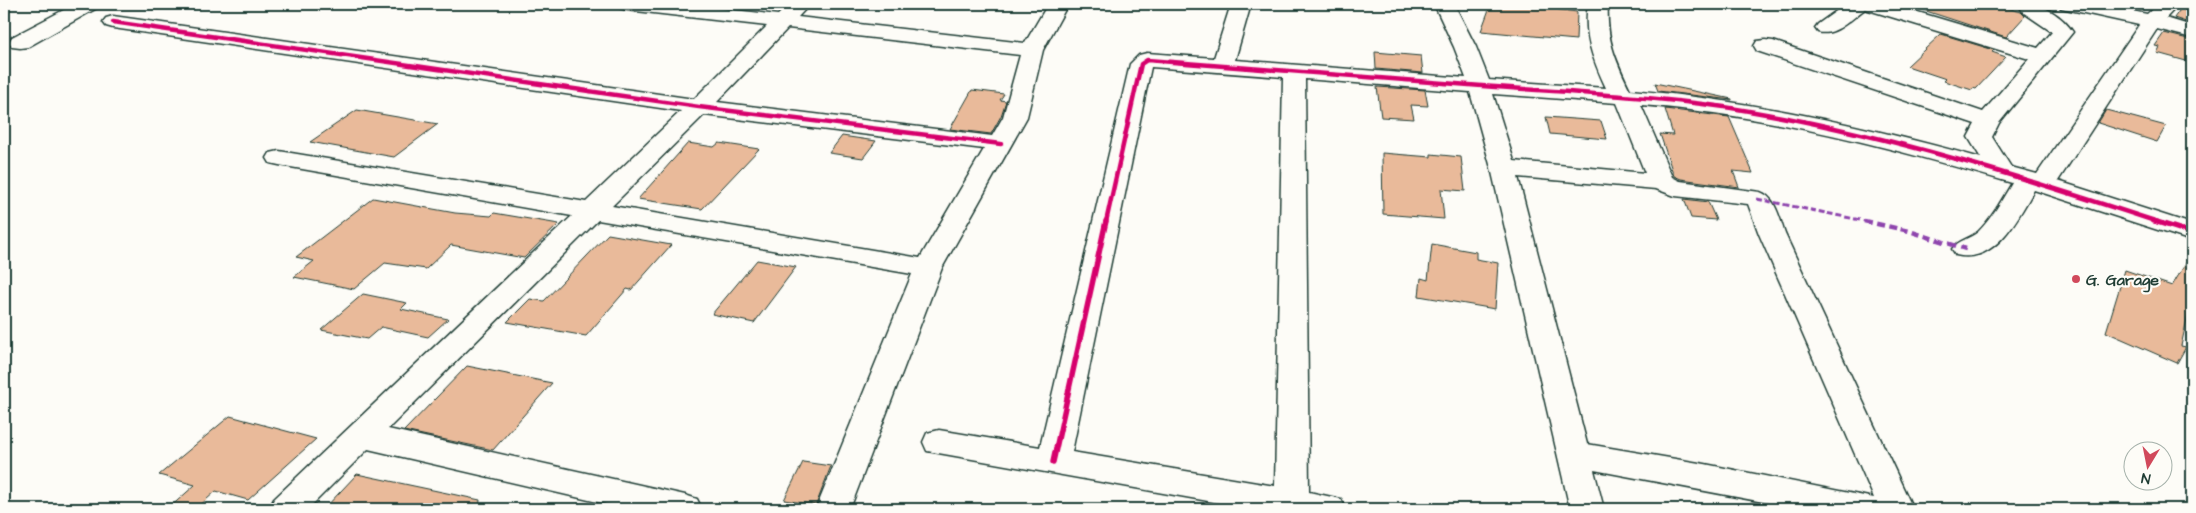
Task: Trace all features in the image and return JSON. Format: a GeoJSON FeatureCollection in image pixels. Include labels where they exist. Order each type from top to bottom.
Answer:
{"type":"FeatureCollection","features":[{"type":"Feature","properties":{"kind":"street"},"geometry":{"type":"LineString","coordinates":[[20,42],[90,4]]}},
{"type":"Feature","properties":{"kind":"street"},"geometry":{"type":"LineString","coordinates":[[627,4],[1032,50]]}},
{"type":"Feature","properties":{"kind":"street"},"geometry":{"type":"LineString","coordinates":[[286,509],[698,107],[800,4]]}},
{"type":"Feature","properties":{"kind":"street"},"geometry":{"type":"LineString","coordinates":[[833,509],[928,268],[1002,144],[1015,117],[1032,50],[1058,4]]}},
{"type":"Feature","properties":{"kind":"street"},"geometry":{"type":"LineString","coordinates":[[1223,65],[1241,4]]}},
{"type":"Feature","properties":{"kind":"street"},"geometry":{"type":"LineString","coordinates":[[1444,4],[1480,87],[1503,168],[1587,509]]}},
{"type":"Feature","properties":{"kind":"street"},"geometry":{"type":"LineString","coordinates":[[1598,4],[1595,16],[1596,40],[1624,95],[1661,182]]}},
{"type":"Feature","properties":{"kind":"street"},"geometry":{"type":"LineString","coordinates":[[1820,64],[1807,56],[1804,50],[1819,34],[1859,4]]}},
{"type":"Feature","properties":{"kind":"street"},"geometry":{"type":"LineString","coordinates":[[1870,4],[2043,56]]}},
{"type":"Feature","properties":{"kind":"street"},"geometry":{"type":"LineString","coordinates":[[2068,4],[2162,9],[2192,32]]}},
{"type":"Feature","properties":{"kind":"street"},"geometry":{"type":"LineString","coordinates":[[2002,171],[1980,137],[1988,121],[2063,32],[2057,24],[2031,9]]}},
{"type":"Feature","properties":{"kind":"street"},"geometry":{"type":"LineString","coordinates":[[1966,249],[1976,248],[1991,236],[2036,181],[2162,9]]}},
{"type":"Feature","properties":{"kind":"street"},"geometry":{"type":"LineString","coordinates":[[113,22],[698,107],[1002,144]]}},
{"type":"Feature","properties":{"kind":"street"},"geometry":{"type":"LineString","coordinates":[[1765,46],[1988,121]]}},
{"type":"Feature","properties":{"kind":"street"},"geometry":{"type":"LineString","coordinates":[[1053,462],[1141,64],[1147,60],[1480,87],[1624,95],[1739,109],[1897,142],[2036,181],[2192,233]]}},
{"type":"Feature","properties":{"kind":"street"},"geometry":{"type":"LineString","coordinates":[[1292,503],[1294,71]]}},
{"type":"Feature","properties":{"kind":"street"},"geometry":{"type":"LineString","coordinates":[[279,158],[928,268]]}},
{"type":"Feature","properties":{"kind":"street"},"geometry":{"type":"LineString","coordinates":[[1503,168],[1661,182],[1675,188],[1757,199],[1761,204],[1772,234],[1896,509]]}},
{"type":"Feature","properties":{"kind":"street"},"geometry":{"type":"LineString","coordinates":[[360,435],[685,509]]}},
{"type":"Feature","properties":{"kind":"street"},"geometry":{"type":"LineString","coordinates":[[939,442],[1329,509]]}},
{"type":"Feature","properties":{"kind":"street"},"geometry":{"type":"LineString","coordinates":[[1574,454],[1705,477],[1866,509]]}},
{"type":"Feature","properties":{"kind":"building"},"geometry":{"type":"Polygon","coordinates":[[[1491,4],[1514,4],[1577,12],[1576,40],[1481,31],[1491,4]]]}},
{"type":"Feature","properties":{"kind":"building"},"geometry":{"type":"Polygon","coordinates":[[[1918,4],[1993,4],[2021,12],[2025,16],[2006,37],[1917,8],[1918,4]]]}},
{"type":"Feature","properties":{"kind":"building"},"geometry":{"type":"Polygon","coordinates":[[[2184,4],[2192,4],[2192,24],[2174,18],[2184,4]]]}},
{"type":"Feature","properties":{"kind":"building"},"geometry":{"type":"Polygon","coordinates":[[[2164,33],[2192,40],[2192,50],[2186,61],[2157,53],[2160,47],[2155,46],[2164,33]]]}},
{"type":"Feature","properties":{"kind":"building"},"geometry":{"type":"Polygon","coordinates":[[[1941,34],[1994,50],[1992,52],[2006,57],[1976,89],[1973,88],[1972,90],[1907,66],[1941,34]]]}},
{"type":"Feature","properties":{"kind":"building"},"geometry":{"type":"Polygon","coordinates":[[[1375,52],[1421,56],[1423,73],[1376,69],[1375,52]]]}},
{"type":"Feature","properties":{"kind":"building"},"geometry":{"type":"Polygon","coordinates":[[[1655,83],[1732,99],[1732,100],[1658,91],[1655,83]]]}},
{"type":"Feature","properties":{"kind":"building"},"geometry":{"type":"Polygon","coordinates":[[[1377,87],[1425,90],[1428,106],[1411,105],[1414,119],[1381,117],[1377,87]]]}},
{"type":"Feature","properties":{"kind":"building"},"geometry":{"type":"Polygon","coordinates":[[[972,90],[1004,94],[1000,100],[1006,101],[1001,116],[991,134],[950,129],[972,90]]]}},
{"type":"Feature","properties":{"kind":"building"},"geometry":{"type":"Polygon","coordinates":[[[1665,109],[1729,117],[1753,173],[1733,171],[1739,187],[1681,179],[1674,176],[1660,134],[1673,135],[1665,109]]]}},
{"type":"Feature","properties":{"kind":"building"},"geometry":{"type":"Polygon","coordinates":[[[357,110],[438,124],[394,157],[310,142],[357,110]]]}},
{"type":"Feature","properties":{"kind":"building"},"geometry":{"type":"Polygon","coordinates":[[[2106,110],[2166,126],[2157,142],[2098,123],[2106,110]]]}},
{"type":"Feature","properties":{"kind":"building"},"geometry":{"type":"Polygon","coordinates":[[[1546,117],[1601,121],[1607,139],[1550,134],[1546,117]]]}},
{"type":"Feature","properties":{"kind":"building"},"geometry":{"type":"Polygon","coordinates":[[[842,136],[876,141],[863,158],[829,153],[842,136]]]}},
{"type":"Feature","properties":{"kind":"building"},"geometry":{"type":"Polygon","coordinates":[[[688,143],[714,147],[719,143],[759,149],[702,209],[638,199],[688,143]]]}},
{"type":"Feature","properties":{"kind":"building"},"geometry":{"type":"Polygon","coordinates":[[[1382,153],[1431,157],[1431,154],[1461,157],[1465,191],[1441,189],[1444,219],[1383,214],[1382,153]]]}},
{"type":"Feature","properties":{"kind":"building"},"geometry":{"type":"Polygon","coordinates":[[[373,198],[455,213],[491,216],[494,213],[559,224],[524,258],[451,245],[426,269],[385,263],[354,289],[294,277],[314,261],[296,257],[373,198]]]}},
{"type":"Feature","properties":{"kind":"building"},"geometry":{"type":"Polygon","coordinates":[[[1684,199],[1708,202],[1716,220],[1691,218],[1684,199]]]}},
{"type":"Feature","properties":{"kind":"building"},"geometry":{"type":"Polygon","coordinates":[[[608,234],[671,245],[631,290],[627,289],[586,336],[507,322],[530,299],[544,301],[608,234]]]}},
{"type":"Feature","properties":{"kind":"building"},"geometry":{"type":"Polygon","coordinates":[[[1432,244],[1476,252],[1476,259],[1498,263],[1495,309],[1419,296],[1421,278],[1428,280],[1432,244]]]}},
{"type":"Feature","properties":{"kind":"building"},"geometry":{"type":"Polygon","coordinates":[[[2192,253],[2192,297],[2181,346],[2186,347],[2177,363],[2106,332],[2125,270],[2172,286],[2192,253]]]}},
{"type":"Feature","properties":{"kind":"building"},"geometry":{"type":"Polygon","coordinates":[[[757,260],[796,267],[754,323],[712,314],[757,260]]]}},
{"type":"Feature","properties":{"kind":"building"},"geometry":{"type":"Polygon","coordinates":[[[363,294],[407,303],[401,309],[448,319],[428,337],[381,327],[367,339],[321,330],[363,294]]]}},
{"type":"Feature","properties":{"kind":"building"},"geometry":{"type":"Polygon","coordinates":[[[467,366],[552,383],[493,450],[404,431],[467,366]]]}},
{"type":"Feature","properties":{"kind":"building"},"geometry":{"type":"Polygon","coordinates":[[[230,416],[316,439],[248,500],[216,491],[196,509],[168,509],[195,485],[159,475],[230,416]]]}},
{"type":"Feature","properties":{"kind":"building"},"geometry":{"type":"Polygon","coordinates":[[[803,462],[831,466],[816,505],[784,500],[803,462]]]}},
{"type":"Feature","properties":{"kind":"building"},"geometry":{"type":"Polygon","coordinates":[[[357,474],[480,500],[479,509],[324,509],[357,474]]]}},
{"type":"Feature","properties":{"kind":"marked path"},"geometry":{"type":"LineString","coordinates":[[1757,199],[1909,231],[1966,249]]}},
{"type":"Feature","properties":{"kind":"cycle path"},"geometry":{"type":"LineString","coordinates":[[113,22],[699,107],[1001,144]]}},
{"type":"Feature","properties":{"kind":"cycle path"},"geometry":{"type":"LineString","coordinates":[[1053,462],[1141,64],[1147,60],[1648,98],[1749,111],[1862,134],[1918,148],[2083,197],[2192,233]]}},
{"type":"Feature","properties":{"kind":"place","name":"G. Garage"},"geometry":{"type":"Point","coordinates":[2076,279]}}]}
